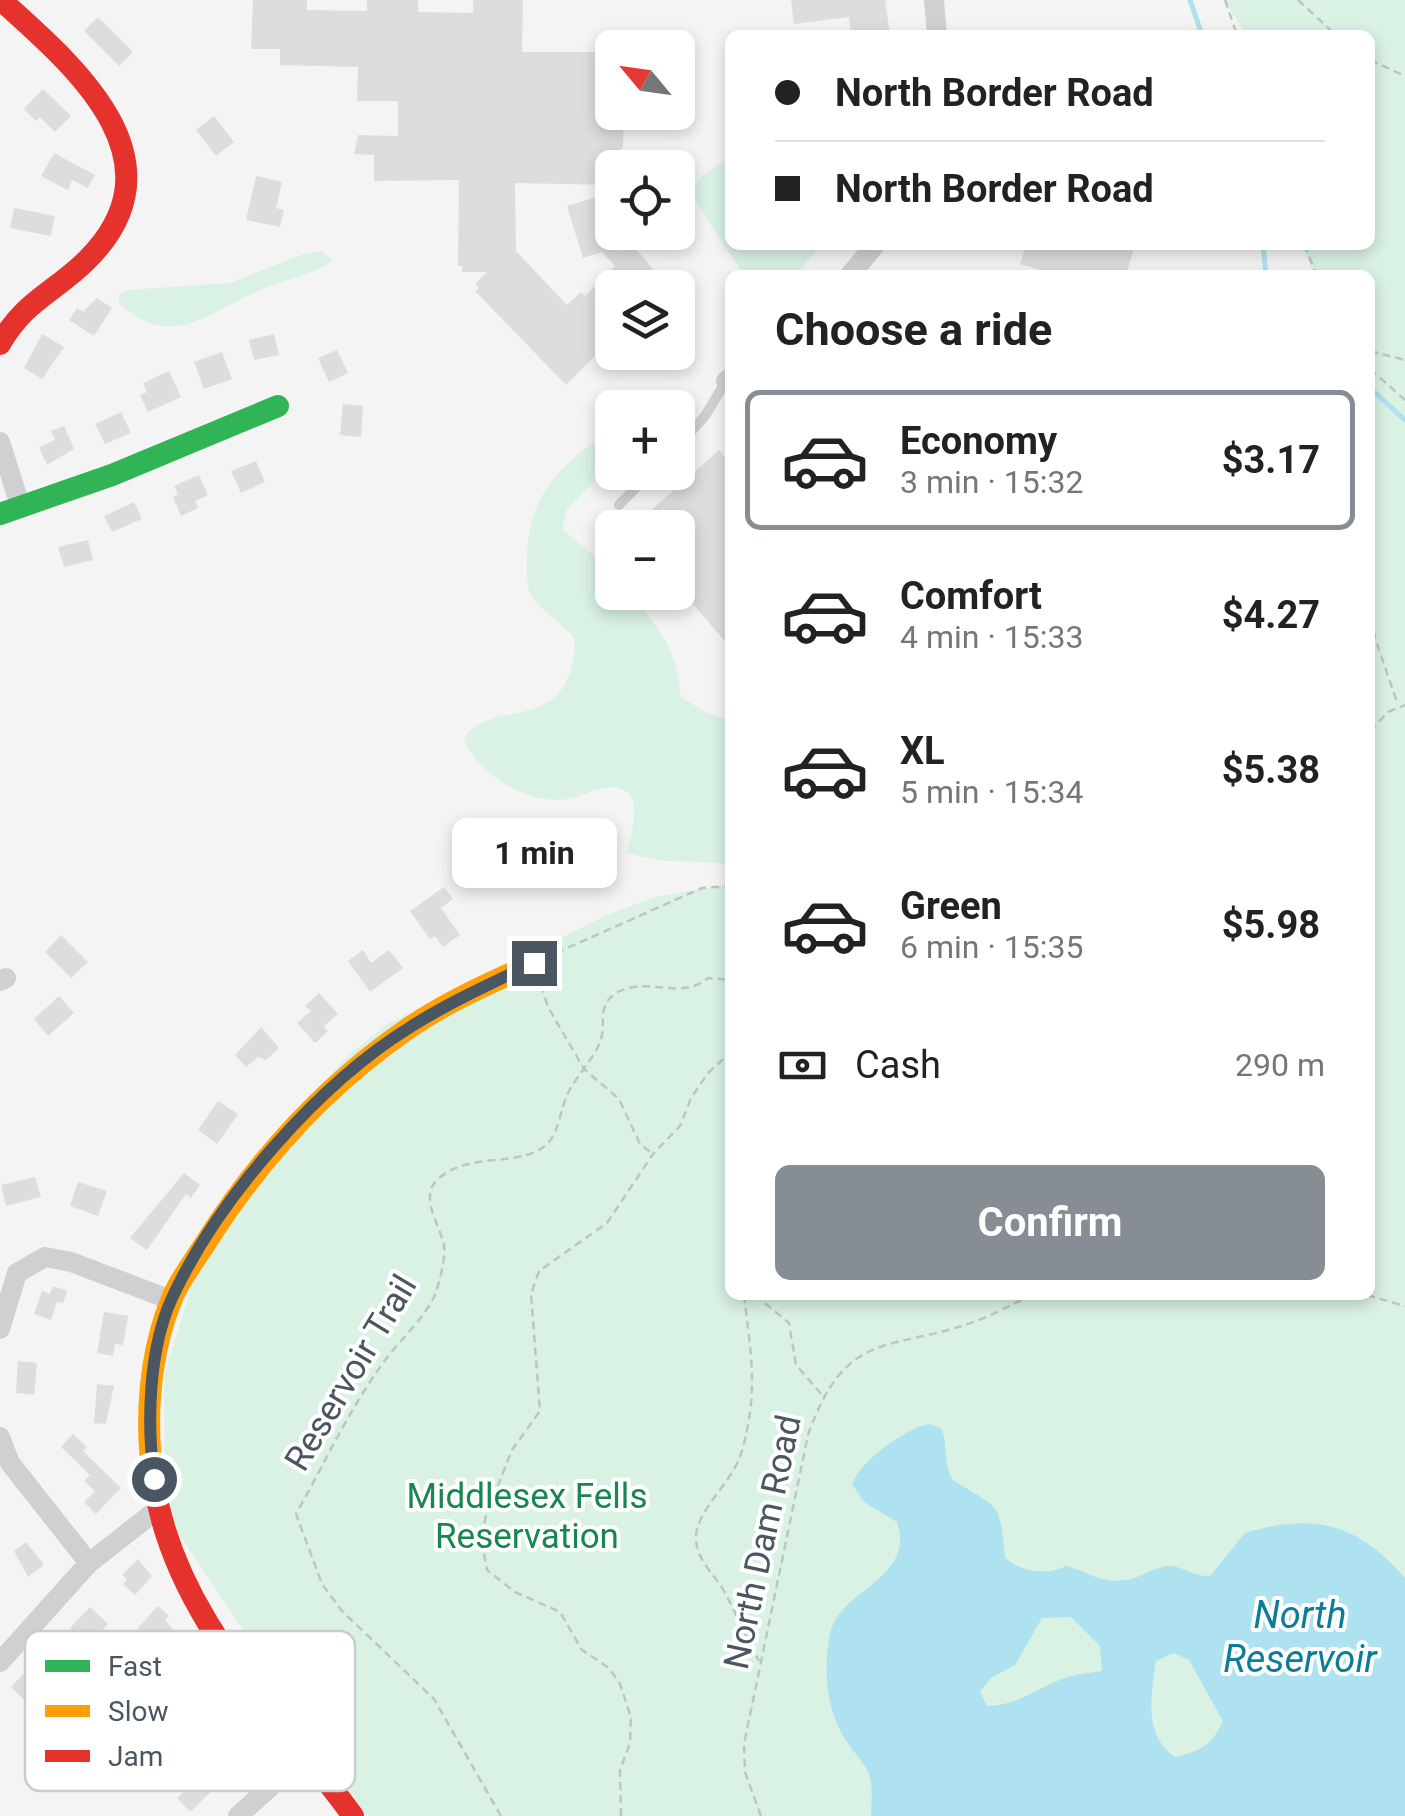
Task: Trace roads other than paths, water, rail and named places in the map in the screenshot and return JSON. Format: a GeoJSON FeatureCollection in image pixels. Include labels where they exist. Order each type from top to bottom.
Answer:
{"type":"FeatureCollection","features":[{"type":"Feature","properties":{"kind":"street"},"geometry":{"type":"LineString","coordinates":[[0,344],[30,299],[72,272],[98,248],[114,222],[124,188],[122,143],[109,110],[2,0]]}},
{"type":"Feature","properties":{"kind":"street"},"geometry":{"type":"LineString","coordinates":[[934,0],[937,30]]}},
{"type":"Feature","properties":{"kind":"street"},"geometry":{"type":"LineString","coordinates":[[854,270],[871,250]]}},
{"type":"Feature","properties":{"kind":"street"},"geometry":{"type":"LineString","coordinates":[[0,442],[10,511],[112,475],[278,406]]}},
{"type":"Feature","properties":{"kind":"street"},"geometry":{"type":"LineString","coordinates":[[214,1631],[178,1571],[158,1509],[150,1449],[157,1353],[171,1300],[219,1220],[269,1153],[340,1079],[408,1028],[534,963]]}},
{"type":"Feature","properties":{"kind":"street"},"geometry":{"type":"LineString","coordinates":[[0,1330],[18,1272],[45,1257],[71,1262],[171,1300]]}},
{"type":"Feature","properties":{"kind":"street"},"geometry":{"type":"LineString","coordinates":[[0,1438],[10,1463],[89,1563]]}},
{"type":"Feature","properties":{"kind":"street"},"geometry":{"type":"LineString","coordinates":[[28,1631],[89,1563],[158,1509]]}},
{"type":"Feature","properties":{"kind":"street"},"geometry":{"type":"LineString","coordinates":[[0,1662],[25,1634]]}},
{"type":"Feature","properties":{"kind":"street"},"geometry":{"type":"LineString","coordinates":[[238,1816],[266,1791]]}},
{"type":"Feature","properties":{"kind":"street"},"geometry":{"type":"LineString","coordinates":[[336,1791],[353,1816]]}},
{"type":"Feature","properties":{"kind":"lane"},"geometry":{"type":"LineString","coordinates":[[695,427],[725,384]]}},
{"type":"Feature","properties":{"kind":"lane"},"geometry":{"type":"LineString","coordinates":[[619,505],[634,490]]}},
{"type":"Feature","properties":{"kind":"water","name":"North Reservoir"},"geometry":{"type":"Polygon","coordinates":[[[928,1424],[941,1428],[953,1480],[994,1508],[1001,1525],[1005,1558],[1026,1569],[1042,1572],[1066,1566],[1117,1581],[1172,1566],[1210,1576],[1245,1533],[1293,1524],[1334,1527],[1370,1545],[1405,1578],[1405,1816],[871,1816],[869,1775],[847,1743],[830,1702],[828,1647],[837,1618],[887,1571],[900,1542],[897,1522],[864,1502],[852,1484],[874,1456],[928,1424]],[[1071,1617],[1042,1618],[1015,1665],[991,1678],[980,1692],[987,1706],[1017,1700],[1067,1677],[1102,1671],[1100,1646],[1071,1617]],[[1174,1653],[1156,1661],[1151,1701],[1158,1738],[1175,1757],[1205,1746],[1223,1721],[1189,1660],[1174,1653]]]}},
{"type":"Feature","properties":{"kind":"waterway"},"geometry":{"type":"LineString","coordinates":[[1190,0],[1200,30]]}},
{"type":"Feature","properties":{"kind":"waterway"},"geometry":{"type":"LineString","coordinates":[[1264,250],[1266,270]]}},
{"type":"Feature","properties":{"kind":"waterway"},"geometry":{"type":"LineString","coordinates":[[1375,393],[1405,420]]}},
{"type":"Feature","properties":{"kind":"park label","name":"Middlesex Fells Reservation"},"geometry":{"type":"Point","coordinates":[527,1516]}}]}
